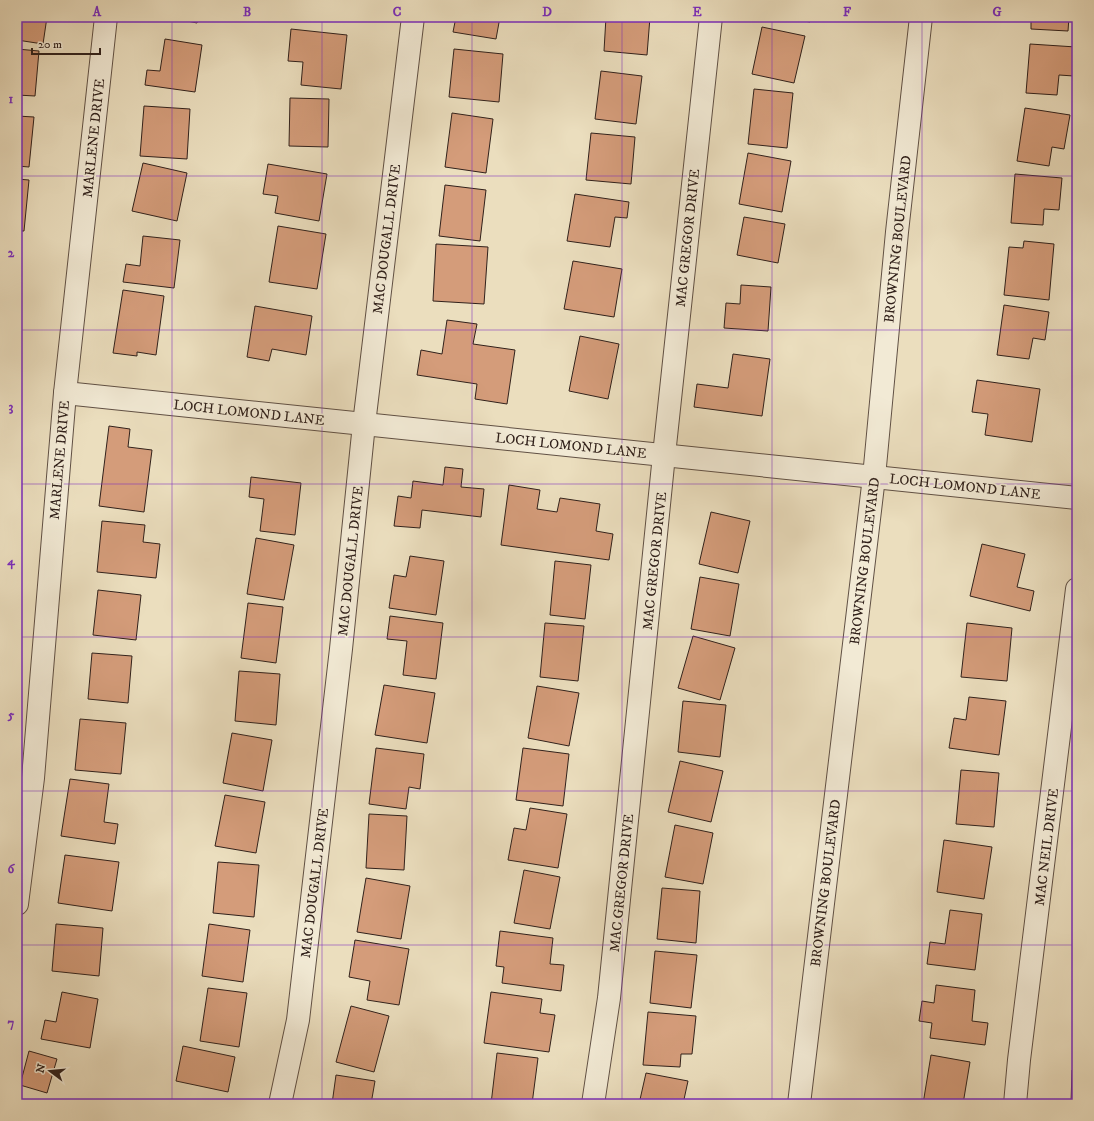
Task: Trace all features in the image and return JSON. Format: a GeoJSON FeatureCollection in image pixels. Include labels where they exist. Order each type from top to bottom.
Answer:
{"type":"FeatureCollection","features":[{"type":"Feature","properties":{"kind":"street","name":"MARLENE DRIVE"},"geometry":{"type":"LineString","coordinates":[[17,904],[33,778],[65,393],[106,17]]}},
{"type":"Feature","properties":{"kind":"street","name":"MAC DOUGALL DRIVE"},"geometry":{"type":"LineString","coordinates":[[280,1104],[298,1020],[341,649],[364,424],[413,17]]}},
{"type":"Feature","properties":{"kind":"street","name":"MAC GREGOR DRIVE"},"geometry":{"type":"LineString","coordinates":[[593,1104],[610,998],[664,455],[711,17]]}},
{"type":"Feature","properties":{"kind":"street","name":"BROWNING BOULEVARD"},"geometry":{"type":"LineString","coordinates":[[799,1104],[874,477],[897,232],[921,17]]}},
{"type":"Feature","properties":{"kind":"street","name":"LOCH LOMOND LANE"},"geometry":{"type":"LineString","coordinates":[[65,393],[1077,498]]}},
{"type":"Feature","properties":{"kind":"street","name":"MAC NEIL DRIVE"},"geometry":{"type":"LineString","coordinates":[[1015,1104],[1077,589]]}},
{"type":"Feature","properties":{"kind":"building"},"geometry":{"type":"Polygon","coordinates":[[[17,17],[47,17],[43,44],[17,40],[17,17]]]}},
{"type":"Feature","properties":{"kind":"building"},"geometry":{"type":"Polygon","coordinates":[[[167,17],[199,17],[197,23],[167,17]]]}},
{"type":"Feature","properties":{"kind":"building"},"geometry":{"type":"Polygon","coordinates":[[[309,17],[352,17],[351,20],[309,17]]]}},
{"type":"Feature","properties":{"kind":"building"},"geometry":{"type":"Polygon","coordinates":[[[456,17],[500,17],[496,39],[453,32],[456,17]]]}},
{"type":"Feature","properties":{"kind":"building"},"geometry":{"type":"Polygon","coordinates":[[[606,17],[650,17],[647,55],[604,51],[606,17]]]}},
{"type":"Feature","properties":{"kind":"building"},"geometry":{"type":"Polygon","coordinates":[[[779,17],[811,17],[810,22],[779,17]]]}},
{"type":"Feature","properties":{"kind":"building"},"geometry":{"type":"Polygon","coordinates":[[[1031,17],[1069,17],[1068,31],[1031,29],[1031,17]]]}},
{"type":"Feature","properties":{"kind":"building"},"geometry":{"type":"Polygon","coordinates":[[[762,27],[805,36],[794,83],[752,74],[762,27]]]}},
{"type":"Feature","properties":{"kind":"building"},"geometry":{"type":"Polygon","coordinates":[[[291,29],[347,35],[341,89],[301,85],[303,62],[288,61],[291,29]]]}},
{"type":"Feature","properties":{"kind":"building"},"geometry":{"type":"Polygon","coordinates":[[[165,39],[202,45],[195,92],[145,85],[147,70],[160,71],[165,39]]]}},
{"type":"Feature","properties":{"kind":"building"},"geometry":{"type":"Polygon","coordinates":[[[1030,44],[1076,47],[1074,76],[1059,75],[1057,95],[1026,93],[1030,44]]]}},
{"type":"Feature","properties":{"kind":"building"},"geometry":{"type":"Polygon","coordinates":[[[17,49],[39,51],[35,96],[17,95],[17,49]]]}},
{"type":"Feature","properties":{"kind":"building"},"geometry":{"type":"Polygon","coordinates":[[[454,49],[503,54],[499,102],[449,97],[454,49]]]}},
{"type":"Feature","properties":{"kind":"building"},"geometry":{"type":"Polygon","coordinates":[[[601,71],[642,76],[636,124],[595,119],[601,71]]]}},
{"type":"Feature","properties":{"kind":"building"},"geometry":{"type":"Polygon","coordinates":[[[754,89],[793,93],[787,148],[748,144],[754,89]]]}},
{"type":"Feature","properties":{"kind":"building"},"geometry":{"type":"Polygon","coordinates":[[[290,98],[329,99],[328,147],[289,146],[290,98]]]}},
{"type":"Feature","properties":{"kind":"building"},"geometry":{"type":"Polygon","coordinates":[[[144,106],[190,109],[187,159],[140,156],[144,106]]]}},
{"type":"Feature","properties":{"kind":"building"},"geometry":{"type":"Polygon","coordinates":[[[1025,108],[1070,115],[1064,149],[1052,147],[1049,166],[1017,161],[1025,108]]]}},
{"type":"Feature","properties":{"kind":"building"},"geometry":{"type":"Polygon","coordinates":[[[452,113],[493,119],[486,173],[445,167],[452,113]]]}},
{"type":"Feature","properties":{"kind":"building"},"geometry":{"type":"Polygon","coordinates":[[[17,116],[34,117],[29,167],[17,166],[17,116]]]}},
{"type":"Feature","properties":{"kind":"building"},"geometry":{"type":"Polygon","coordinates":[[[591,133],[635,137],[631,184],[586,180],[591,133]]]}},
{"type":"Feature","properties":{"kind":"building"},"geometry":{"type":"Polygon","coordinates":[[[748,153],[791,161],[782,212],[739,204],[748,153]]]}},
{"type":"Feature","properties":{"kind":"building"},"geometry":{"type":"Polygon","coordinates":[[[143,163],[187,173],[177,221],[132,211],[143,163]]]}},
{"type":"Feature","properties":{"kind":"building"},"geometry":{"type":"Polygon","coordinates":[[[268,164],[327,174],[319,221],[275,213],[278,196],[263,194],[268,164]]]}},
{"type":"Feature","properties":{"kind":"building"},"geometry":{"type":"Polygon","coordinates":[[[1015,174],[1062,178],[1059,210],[1044,209],[1043,225],[1011,223],[1015,174]]]}},
{"type":"Feature","properties":{"kind":"building"},"geometry":{"type":"Polygon","coordinates":[[[17,179],[29,180],[24,231],[17,231],[17,179]]]}},
{"type":"Feature","properties":{"kind":"building"},"geometry":{"type":"Polygon","coordinates":[[[445,185],[486,190],[480,241],[439,236],[445,185]]]}},
{"type":"Feature","properties":{"kind":"building"},"geometry":{"type":"Polygon","coordinates":[[[575,194],[629,202],[627,218],[615,217],[610,247],[567,241],[575,194]]]}},
{"type":"Feature","properties":{"kind":"building"},"geometry":{"type":"Polygon","coordinates":[[[744,217],[785,224],[778,263],[737,255],[744,217]]]}},
{"type":"Feature","properties":{"kind":"building"},"geometry":{"type":"Polygon","coordinates":[[[278,226],[326,234],[317,289],[269,282],[278,226]]]}},
{"type":"Feature","properties":{"kind":"building"},"geometry":{"type":"Polygon","coordinates":[[[143,236],[180,240],[174,288],[123,282],[126,264],[140,266],[143,236]]]}},
{"type":"Feature","properties":{"kind":"building"},"geometry":{"type":"Polygon","coordinates":[[[1024,241],[1054,244],[1049,300],[1004,295],[1009,247],[1023,248],[1024,241]]]}},
{"type":"Feature","properties":{"kind":"building"},"geometry":{"type":"Polygon","coordinates":[[[436,244],[488,247],[484,304],[433,301],[436,244]]]}},
{"type":"Feature","properties":{"kind":"building"},"geometry":{"type":"Polygon","coordinates":[[[573,261],[622,269],[614,317],[564,309],[573,261]]]}},
{"type":"Feature","properties":{"kind":"building"},"geometry":{"type":"Polygon","coordinates":[[[741,285],[771,287],[768,331],[724,328],[726,303],[740,304],[741,285]]]}},
{"type":"Feature","properties":{"kind":"building"},"geometry":{"type":"Polygon","coordinates":[[[123,290],[164,296],[156,355],[137,352],[137,356],[113,353],[123,290]]]}},
{"type":"Feature","properties":{"kind":"building"},"geometry":{"type":"Polygon","coordinates":[[[1004,305],[1049,312],[1045,340],[1033,338],[1029,359],[997,355],[1004,305]]]}},
{"type":"Feature","properties":{"kind":"building"},"geometry":{"type":"Polygon","coordinates":[[[255,306],[312,316],[306,355],[272,349],[269,361],[247,357],[255,306]]]}},
{"type":"Feature","properties":{"kind":"building"},"geometry":{"type":"Polygon","coordinates":[[[447,320],[477,324],[473,344],[515,350],[507,404],[475,399],[477,384],[417,375],[421,350],[442,354],[447,320]]]}},
{"type":"Feature","properties":{"kind":"building"},"geometry":{"type":"Polygon","coordinates":[[[580,336],[619,344],[608,399],[569,391],[580,336]]]}},
{"type":"Feature","properties":{"kind":"building"},"geometry":{"type":"Polygon","coordinates":[[[733,354],[770,359],[762,416],[694,407],[697,384],[728,388],[733,354]]]}},
{"type":"Feature","properties":{"kind":"building"},"geometry":{"type":"Polygon","coordinates":[[[977,380],[1040,389],[1032,442],[985,435],[988,414],[972,412],[977,380]]]}},
{"type":"Feature","properties":{"kind":"building"},"geometry":{"type":"Polygon","coordinates":[[[109,426],[130,429],[128,447],[152,450],[144,512],[99,506],[109,426]]]}},
{"type":"Feature","properties":{"kind":"building"},"geometry":{"type":"Polygon","coordinates":[[[445,467],[463,469],[461,487],[484,489],[481,517],[422,510],[420,528],[394,526],[398,496],[411,498],[413,481],[443,485],[445,467]]]}},
{"type":"Feature","properties":{"kind":"building"},"geometry":{"type":"Polygon","coordinates":[[[251,477],[301,483],[295,535],[260,531],[264,499],[249,497],[251,477]]]}},
{"type":"Feature","properties":{"kind":"building"},"geometry":{"type":"Polygon","coordinates":[[[509,485],[540,490],[537,509],[557,512],[560,498],[600,504],[596,531],[613,534],[609,560],[501,545],[509,485]]]}},
{"type":"Feature","properties":{"kind":"building"},"geometry":{"type":"Polygon","coordinates":[[[711,512],[750,521],[738,573],[699,564],[711,512]]]}},
{"type":"Feature","properties":{"kind":"building"},"geometry":{"type":"Polygon","coordinates":[[[102,521],[145,525],[143,542],[160,544],[156,578],[97,572],[102,521]]]}},
{"type":"Feature","properties":{"kind":"building"},"geometry":{"type":"Polygon","coordinates":[[[256,538],[294,545],[284,600],[247,594],[256,538]]]}},
{"type":"Feature","properties":{"kind":"building"},"geometry":{"type":"Polygon","coordinates":[[[982,544],[1025,554],[1017,587],[1034,591],[1030,611],[970,596],[982,544]]]}},
{"type":"Feature","properties":{"kind":"building"},"geometry":{"type":"Polygon","coordinates":[[[410,556],[444,561],[436,615],[389,608],[394,575],[406,577],[410,556]]]}},
{"type":"Feature","properties":{"kind":"building"},"geometry":{"type":"Polygon","coordinates":[[[555,561],[591,565],[585,619],[550,615],[555,561]]]}},
{"type":"Feature","properties":{"kind":"building"},"geometry":{"type":"Polygon","coordinates":[[[700,577],[739,584],[730,636],[691,629],[700,577]]]}},
{"type":"Feature","properties":{"kind":"building"},"geometry":{"type":"Polygon","coordinates":[[[98,590],[141,595],[136,640],[93,635],[98,590]]]}},
{"type":"Feature","properties":{"kind":"building"},"geometry":{"type":"Polygon","coordinates":[[[248,603],[283,607],[276,663],[241,658],[248,603]]]}},
{"type":"Feature","properties":{"kind":"building"},"geometry":{"type":"Polygon","coordinates":[[[390,616],[443,623],[436,679],[403,675],[407,641],[387,639],[390,616]]]}},
{"type":"Feature","properties":{"kind":"building"},"geometry":{"type":"Polygon","coordinates":[[[545,623],[584,626],[578,681],[540,677],[545,623]]]}},
{"type":"Feature","properties":{"kind":"building"},"geometry":{"type":"Polygon","coordinates":[[[967,623],[1012,628],[1007,681],[961,677],[967,623]]]}},
{"type":"Feature","properties":{"kind":"building"},"geometry":{"type":"Polygon","coordinates":[[[693,636],[735,648],[720,700],[678,688],[693,636]]]}},
{"type":"Feature","properties":{"kind":"building"},"geometry":{"type":"Polygon","coordinates":[[[92,653],[132,656],[128,703],[88,699],[92,653]]]}},
{"type":"Feature","properties":{"kind":"building"},"geometry":{"type":"Polygon","coordinates":[[[239,671],[280,674],[276,725],[235,721],[239,671]]]}},
{"type":"Feature","properties":{"kind":"building"},"geometry":{"type":"Polygon","coordinates":[[[384,685],[435,693],[427,743],[375,735],[384,685]]]}},
{"type":"Feature","properties":{"kind":"building"},"geometry":{"type":"Polygon","coordinates":[[[537,686],[579,693],[569,746],[528,738],[537,686]]]}},
{"type":"Feature","properties":{"kind":"building"},"geometry":{"type":"Polygon","coordinates":[[[969,697],[1006,701],[999,755],[949,748],[954,718],[966,720],[969,697]]]}},
{"type":"Feature","properties":{"kind":"building"},"geometry":{"type":"Polygon","coordinates":[[[683,701],[726,705],[720,757],[678,752],[683,701]]]}},
{"type":"Feature","properties":{"kind":"building"},"geometry":{"type":"Polygon","coordinates":[[[80,719],[126,723],[121,774],[75,770],[80,719]]]}},
{"type":"Feature","properties":{"kind":"building"},"geometry":{"type":"Polygon","coordinates":[[[232,733],[272,740],[263,791],[223,783],[232,733]]]}},
{"type":"Feature","properties":{"kind":"building"},"geometry":{"type":"Polygon","coordinates":[[[376,748],[424,754],[420,789],[409,787],[406,809],[369,804],[376,748]]]}},
{"type":"Feature","properties":{"kind":"building"},"geometry":{"type":"Polygon","coordinates":[[[523,748],[569,754],[563,806],[516,800],[523,748]]]}},
{"type":"Feature","properties":{"kind":"building"},"geometry":{"type":"Polygon","coordinates":[[[680,761],[723,771],[711,822],[668,812],[680,761]]]}},
{"type":"Feature","properties":{"kind":"building"},"geometry":{"type":"Polygon","coordinates":[[[961,770],[999,773],[994,827],[956,824],[961,770]]]}},
{"type":"Feature","properties":{"kind":"building"},"geometry":{"type":"Polygon","coordinates":[[[70,779],[109,784],[104,822],[118,824],[115,844],[61,836],[70,779]]]}},
{"type":"Feature","properties":{"kind":"building"},"geometry":{"type":"Polygon","coordinates":[[[225,795],[265,802],[256,853],[215,846],[225,795]]]}},
{"type":"Feature","properties":{"kind":"building"},"geometry":{"type":"Polygon","coordinates":[[[530,808],[567,814],[558,868],[508,860],[514,828],[526,830],[530,808]]]}},
{"type":"Feature","properties":{"kind":"building"},"geometry":{"type":"Polygon","coordinates":[[[369,814],[407,816],[404,870],[366,868],[369,814]]]}},
{"type":"Feature","properties":{"kind":"building"},"geometry":{"type":"Polygon","coordinates":[[[675,825],[713,833],[703,884],[665,877],[675,825]]]}},
{"type":"Feature","properties":{"kind":"building"},"geometry":{"type":"Polygon","coordinates":[[[944,840],[992,847],[984,899],[937,892],[944,840]]]}},
{"type":"Feature","properties":{"kind":"building"},"geometry":{"type":"Polygon","coordinates":[[[65,855],[119,862],[112,911],[58,903],[65,855]]]}},
{"type":"Feature","properties":{"kind":"building"},"geometry":{"type":"Polygon","coordinates":[[[218,862],[259,865],[254,917],[213,913],[218,862]]]}},
{"type":"Feature","properties":{"kind":"building"},"geometry":{"type":"Polygon","coordinates":[[[524,870],[560,877],[550,929],[514,923],[524,870]]]}},
{"type":"Feature","properties":{"kind":"building"},"geometry":{"type":"Polygon","coordinates":[[[366,878],[410,886],[401,939],[357,932],[366,878]]]}},
{"type":"Feature","properties":{"kind":"building"},"geometry":{"type":"Polygon","coordinates":[[[662,888],[700,891],[696,943],[657,939],[662,888]]]}},
{"type":"Feature","properties":{"kind":"building"},"geometry":{"type":"Polygon","coordinates":[[[1077,891],[1077,906],[1074,905],[1077,891]]]}},
{"type":"Feature","properties":{"kind":"building"},"geometry":{"type":"Polygon","coordinates":[[[950,910],[982,914],[975,970],[927,964],[930,942],[945,944],[950,910]]]}},
{"type":"Feature","properties":{"kind":"building"},"geometry":{"type":"Polygon","coordinates":[[[56,924],[103,928],[99,976],[52,971],[56,924]]]}},
{"type":"Feature","properties":{"kind":"building"},"geometry":{"type":"Polygon","coordinates":[[[209,924],[250,930],[243,982],[202,976],[209,924]]]}},
{"type":"Feature","properties":{"kind":"building"},"geometry":{"type":"Polygon","coordinates":[[[500,931],[553,938],[550,964],[564,965],[561,991],[502,983],[504,967],[496,966],[500,931]]]}},
{"type":"Feature","properties":{"kind":"building"},"geometry":{"type":"Polygon","coordinates":[[[355,940],[409,949],[399,1005],[367,1000],[370,981],[349,977],[355,940]]]}},
{"type":"Feature","properties":{"kind":"building"},"geometry":{"type":"Polygon","coordinates":[[[655,951],[697,955],[691,1008],[650,1003],[655,951]]]}},
{"type":"Feature","properties":{"kind":"building"},"geometry":{"type":"Polygon","coordinates":[[[936,985],[975,990],[972,1021],[988,1023],[985,1045],[930,1038],[932,1023],[919,1021],[922,1001],[934,1003],[936,985]]]}},
{"type":"Feature","properties":{"kind":"building"},"geometry":{"type":"Polygon","coordinates":[[[208,988],[247,993],[239,1047],[200,1041],[208,988]]]}},
{"type":"Feature","properties":{"kind":"building"},"geometry":{"type":"Polygon","coordinates":[[[62,992],[98,999],[90,1048],[41,1039],[45,1020],[56,1022],[62,992]]]}},
{"type":"Feature","properties":{"kind":"building"},"geometry":{"type":"Polygon","coordinates":[[[491,992],[542,999],[540,1013],[555,1015],[549,1052],[484,1043],[491,992]]]}},
{"type":"Feature","properties":{"kind":"building"},"geometry":{"type":"Polygon","coordinates":[[[351,1006],[389,1016],[374,1072],[336,1062],[351,1006]]]}},
{"type":"Feature","properties":{"kind":"building"},"geometry":{"type":"Polygon","coordinates":[[[648,1012],[696,1016],[692,1054],[681,1054],[680,1067],[643,1065],[648,1012]]]}},
{"type":"Feature","properties":{"kind":"building"},"geometry":{"type":"Polygon","coordinates":[[[183,1046],[235,1057],[228,1092],[176,1081],[183,1046]]]}},
{"type":"Feature","properties":{"kind":"building"},"geometry":{"type":"Polygon","coordinates":[[[29,1051],[57,1059],[47,1093],[20,1085],[29,1051]]]}},
{"type":"Feature","properties":{"kind":"building"},"geometry":{"type":"Polygon","coordinates":[[[497,1053],[538,1058],[532,1104],[491,1104],[497,1053]]]}},
{"type":"Feature","properties":{"kind":"building"},"geometry":{"type":"Polygon","coordinates":[[[931,1055],[970,1062],[963,1104],[923,1104],[931,1055]]]}},
{"type":"Feature","properties":{"kind":"building"},"geometry":{"type":"Polygon","coordinates":[[[1072,1070],[1077,1071],[1077,1104],[1071,1104],[1072,1070]]]}},
{"type":"Feature","properties":{"kind":"building"},"geometry":{"type":"Polygon","coordinates":[[[646,1073],[688,1081],[683,1104],[639,1104],[646,1073]]]}},
{"type":"Feature","properties":{"kind":"building"},"geometry":{"type":"Polygon","coordinates":[[[336,1075],[375,1081],[371,1104],[332,1104],[336,1075]]]}},
{"type":"Feature","properties":{"kind":"building"},"geometry":{"type":"Polygon","coordinates":[[[28,1100],[43,1104],[27,1104],[28,1100]]]}}]}
